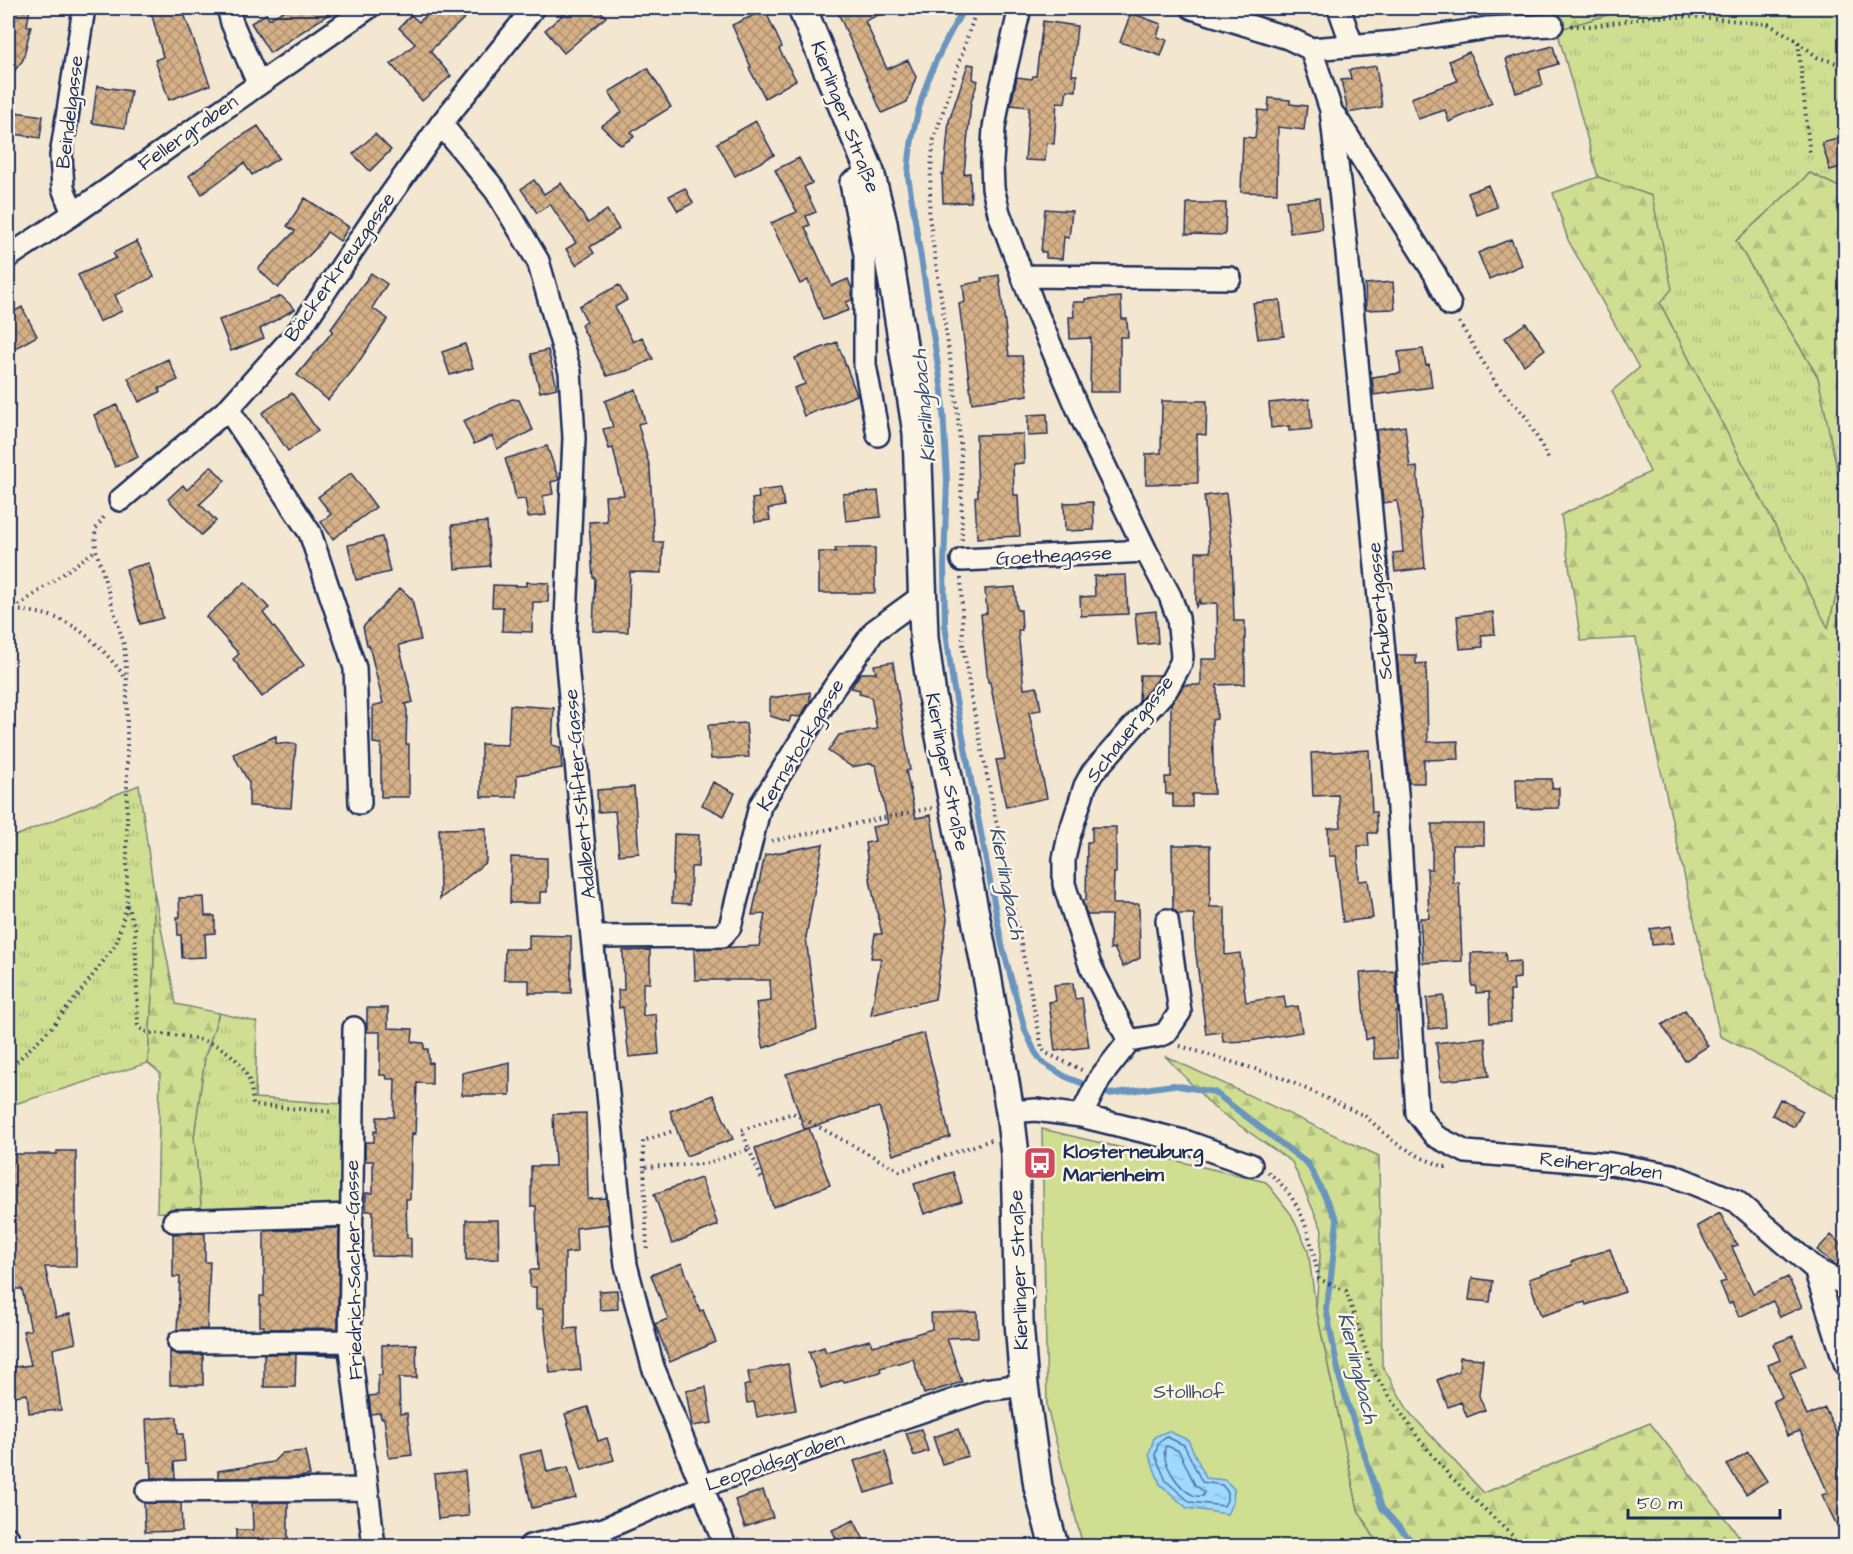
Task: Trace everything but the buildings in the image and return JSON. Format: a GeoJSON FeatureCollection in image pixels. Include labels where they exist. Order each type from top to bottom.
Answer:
{"type":"FeatureCollection","features":[{"type":"Feature","properties":{"kind":"main road","name":"Kierlinger Straße"},"geometry":{"type":"LineString","coordinates":[[802,8],[870,172],[883,223],[917,433],[924,638],[932,696],[996,1025],[1010,1112],[1015,1155],[1019,1322],[1024,1385],[1038,1487],[1054,1546]]}},
{"type":"Feature","properties":{"kind":"street","name":"Beindelgasse"},"geometry":{"type":"LineString","coordinates":[[73,214],[63,188],[61,156],[84,8]]}},
{"type":"Feature","properties":{"kind":"street"},"geometry":{"type":"LineString","coordinates":[[228,8],[232,23],[258,83]]}},
{"type":"Feature","properties":{"kind":"street","name":"Fellergraben"},"geometry":{"type":"LineString","coordinates":[[8,257],[368,8]]}},
{"type":"Feature","properties":{"kind":"street","name":"Bäckerkreuzgasse"},"geometry":{"type":"LineString","coordinates":[[120,500],[228,409],[300,329],[372,221],[441,124],[533,8]]}},
{"type":"Feature","properties":{"kind":"street","name":"Schauergasse"},"geometry":{"type":"LineString","coordinates":[[1020,8],[994,128],[993,188],[999,213],[1037,315],[1082,418],[1170,596],[1178,618],[1181,663],[1167,689],[1092,773],[1085,786],[1069,836],[1064,872],[1064,884],[1090,965],[1129,1041]]}},
{"type":"Feature","properties":{"kind":"street"},"geometry":{"type":"LineString","coordinates":[[1192,8],[1288,38],[1311,49],[1396,42],[1488,28],[1552,25]]}},
{"type":"Feature","properties":{"kind":"street"},"geometry":{"type":"LineString","coordinates":[[1240,8],[1253,27]]}},
{"type":"Feature","properties":{"kind":"street"},"geometry":{"type":"LineString","coordinates":[[1339,8],[1352,45]]}},
{"type":"Feature","properties":{"kind":"street","name":"Schubertgasse"},"geometry":{"type":"LineString","coordinates":[[1311,49],[1331,110],[1347,253],[1397,793],[1417,1113]]}},
{"type":"Feature","properties":{"kind":"street","name":"Schubertgasse"},"geometry":{"type":"LineString","coordinates":[[1331,110],[1435,274],[1449,306]]}},
{"type":"Feature","properties":{"kind":"street","name":"Adalbert-Stifter-Gasse"},"geometry":{"type":"LineString","coordinates":[[441,124],[496,191],[538,261],[570,372],[574,438],[565,642],[592,937],[626,1265],[653,1367],[725,1546]]}},
{"type":"Feature","properties":{"kind":"street"},"geometry":{"type":"LineString","coordinates":[[870,172],[851,183],[865,255],[865,365],[878,435]]}},
{"type":"Feature","properties":{"kind":"street"},"geometry":{"type":"LineString","coordinates":[[1022,276],[1230,278]]}},
{"type":"Feature","properties":{"kind":"street"},"geometry":{"type":"LineString","coordinates":[[228,409],[310,533],[355,668],[360,803]]}},
{"type":"Feature","properties":{"kind":"street","name":"Goethegasse"},"geometry":{"type":"LineString","coordinates":[[962,560],[1146,551]]}},
{"type":"Feature","properties":{"kind":"street","name":"Kernstockgasse"},"geometry":{"type":"LineString","coordinates":[[592,937],[722,936],[730,927],[760,806],[833,689],[874,631],[922,596]]}},
{"type":"Feature","properties":{"kind":"street"},"geometry":{"type":"LineString","coordinates":[[1084,1108],[1100,1078],[1129,1041],[1166,1033],[1180,1012],[1167,920]]}},
{"type":"Feature","properties":{"kind":"street","name":"Friedrich-Sacher-Gasse"},"geometry":{"type":"LineString","coordinates":[[354,1028],[351,1341],[374,1546]]}},
{"type":"Feature","properties":{"kind":"street"},"geometry":{"type":"LineString","coordinates":[[1010,1112],[1084,1108],[1251,1165]]}},
{"type":"Feature","properties":{"kind":"street","name":"Reihergraben"},"geometry":{"type":"LineString","coordinates":[[1417,1113],[1435,1136],[1466,1152],[1611,1164],[1672,1175],[1736,1202],[1815,1269],[1845,1286]]}},
{"type":"Feature","properties":{"kind":"street"},"geometry":{"type":"LineString","coordinates":[[174,1221],[352,1215]]}},
{"type":"Feature","properties":{"kind":"street"},"geometry":{"type":"LineString","coordinates":[[1815,1269],[1845,1366]]}},
{"type":"Feature","properties":{"kind":"street"},"geometry":{"type":"LineString","coordinates":[[178,1342],[351,1341]]}},
{"type":"Feature","properties":{"kind":"street","name":"Leopoldsgraben"},"geometry":{"type":"LineString","coordinates":[[530,1546],[604,1529],[702,1486],[984,1390],[1024,1385]]}},
{"type":"Feature","properties":{"kind":"street"},"geometry":{"type":"LineString","coordinates":[[147,1491],[366,1489]]}},
{"type":"Feature","properties":{"kind":"street"},"geometry":{"type":"LineString","coordinates":[[8,1537],[9,1546]]}},
{"type":"Feature","properties":{"kind":"path"},"geometry":{"type":"LineString","coordinates":[[1552,25],[1592,26],[1651,17],[1700,17],[1768,24],[1798,41],[1817,57],[1845,66]]}},
{"type":"Feature","properties":{"kind":"path"},"geometry":{"type":"LineString","coordinates":[[1798,41],[1810,156]]}},
{"type":"Feature","properties":{"kind":"path"},"geometry":{"type":"LineString","coordinates":[[1449,306],[1497,385],[1526,417],[1549,460]]}},
{"type":"Feature","properties":{"kind":"path"},"geometry":{"type":"LineString","coordinates":[[8,1070],[50,1029],[116,944],[127,905],[127,680],[124,645],[96,550],[95,530],[120,500]]}},
{"type":"Feature","properties":{"kind":"path"},"geometry":{"type":"LineString","coordinates":[[10,610],[96,550]]}},
{"type":"Feature","properties":{"kind":"path"},"geometry":{"type":"LineString","coordinates":[[10,610],[49,615],[77,627],[105,651],[127,680]]}},
{"type":"Feature","properties":{"kind":"path"},"geometry":{"type":"LineString","coordinates":[[751,845],[926,810]]}},
{"type":"Feature","properties":{"kind":"path"},"geometry":{"type":"LineString","coordinates":[[127,905],[135,928],[138,1025],[144,1032],[196,1038],[231,1054],[249,1079],[253,1106],[353,1113]]}},
{"type":"Feature","properties":{"kind":"path"},"geometry":{"type":"LineString","coordinates":[[1158,1036],[1171,1044],[1278,1076],[1365,1116],[1394,1142],[1422,1158],[1445,1167],[1466,1152]]}},
{"type":"Feature","properties":{"kind":"path"},"geometry":{"type":"LineString","coordinates":[[763,1182],[742,1130],[794,1113],[900,1171],[988,1140]]}},
{"type":"Feature","properties":{"kind":"path"},"geometry":{"type":"LineString","coordinates":[[647,1253],[643,1141],[673,1131]]}},
{"type":"Feature","properties":{"kind":"path"},"geometry":{"type":"LineString","coordinates":[[644,1167],[705,1164],[749,1149]]}},
{"type":"Feature","properties":{"kind":"path"},"geometry":{"type":"LineString","coordinates":[[1251,1165],[1269,1172],[1285,1187],[1302,1214],[1309,1232],[1319,1279],[1346,1291],[1373,1372],[1419,1439],[1449,1475],[1523,1546]]}},
{"type":"Feature","properties":{"kind":"green space"},"geometry":{"type":"Polygon","coordinates":[[[1525,8],[1630,8],[1557,30],[1508,14],[1525,8]]]}},
{"type":"Feature","properties":{"kind":"green space"},"geometry":{"type":"Polygon","coordinates":[[[1630,8],[1845,8],[1845,190],[1810,173],[1736,241],[1818,377],[1846,509],[1845,560],[1828,629],[1660,303],[1652,196],[1598,177],[1557,30],[1630,8]]]}},
{"type":"Feature","properties":{"kind":"green space"},"geometry":{"type":"Polygon","coordinates":[[[1810,173],[1845,190],[1845,509],[1818,377],[1736,241],[1810,173]]]}},
{"type":"Feature","properties":{"kind":"green space"},"geometry":{"type":"Polygon","coordinates":[[[1598,177],[1652,196],[1672,289],[1660,303],[1828,628],[1845,560],[1845,1101],[1720,1036],[1653,735],[1636,638],[1581,641],[1561,515],[1650,472],[1612,391],[1639,368],[1568,240],[1553,193],[1598,177]]]}},
{"type":"Feature","properties":{"kind":"green space"},"geometry":{"type":"Polygon","coordinates":[[[139,785],[154,892],[154,963],[148,1063],[8,1106],[8,839],[139,785]]]}},
{"type":"Feature","properties":{"kind":"green space"},"geometry":{"type":"Polygon","coordinates":[[[154,892],[176,1004],[219,1013],[205,1057],[194,1137],[202,1214],[157,1212],[160,1073],[148,1063],[154,963],[154,892]]]}},
{"type":"Feature","properties":{"kind":"green space"},"geometry":{"type":"Polygon","coordinates":[[[219,1013],[257,1022],[255,1098],[343,1104],[341,1211],[202,1214],[194,1137],[205,1057],[219,1013]]]}},
{"type":"Feature","properties":{"kind":"green space"},"geometry":{"type":"Polygon","coordinates":[[[1165,1056],[1379,1156],[1382,1365],[1409,1412],[1484,1493],[1650,1423],[1747,1546],[1379,1546],[1358,1510],[1316,1308],[1322,1230],[1292,1162],[1213,1107],[1165,1056]]]}},
{"type":"Feature","properties":{"kind":"green space","name":"Stollhof"},"geometry":{"type":"Polygon","coordinates":[[[1042,1129],[1266,1182],[1291,1214],[1308,1250],[1316,1308],[1358,1510],[1379,1546],[1083,1546],[1047,1407],[1042,1129]]]}},
{"type":"Feature","properties":{"kind":"water"},"geometry":{"type":"Polygon","coordinates":[[[1168,1431],[1188,1440],[1206,1478],[1225,1480],[1234,1489],[1233,1502],[1227,1514],[1187,1508],[1160,1484],[1149,1455],[1154,1437],[1168,1431]]]}},
{"type":"Feature","properties":{"kind":"waterway","name":"Kierlingbach"},"geometry":{"type":"LineString","coordinates":[[964,8],[937,58],[926,87],[912,138],[908,176],[942,391],[947,481],[944,565],[945,624],[953,684],[1002,945],[1025,1030],[1042,1062],[1066,1077],[1109,1094],[1173,1085],[1214,1092],[1308,1164],[1337,1220],[1326,1308],[1340,1380],[1382,1508],[1416,1546]]}},
{"type":"Feature","properties":{"kind":"place","name":"Klosterneuburg Marienheim"},"geometry":{"type":"Point","coordinates":[1040,1163]}}]}
